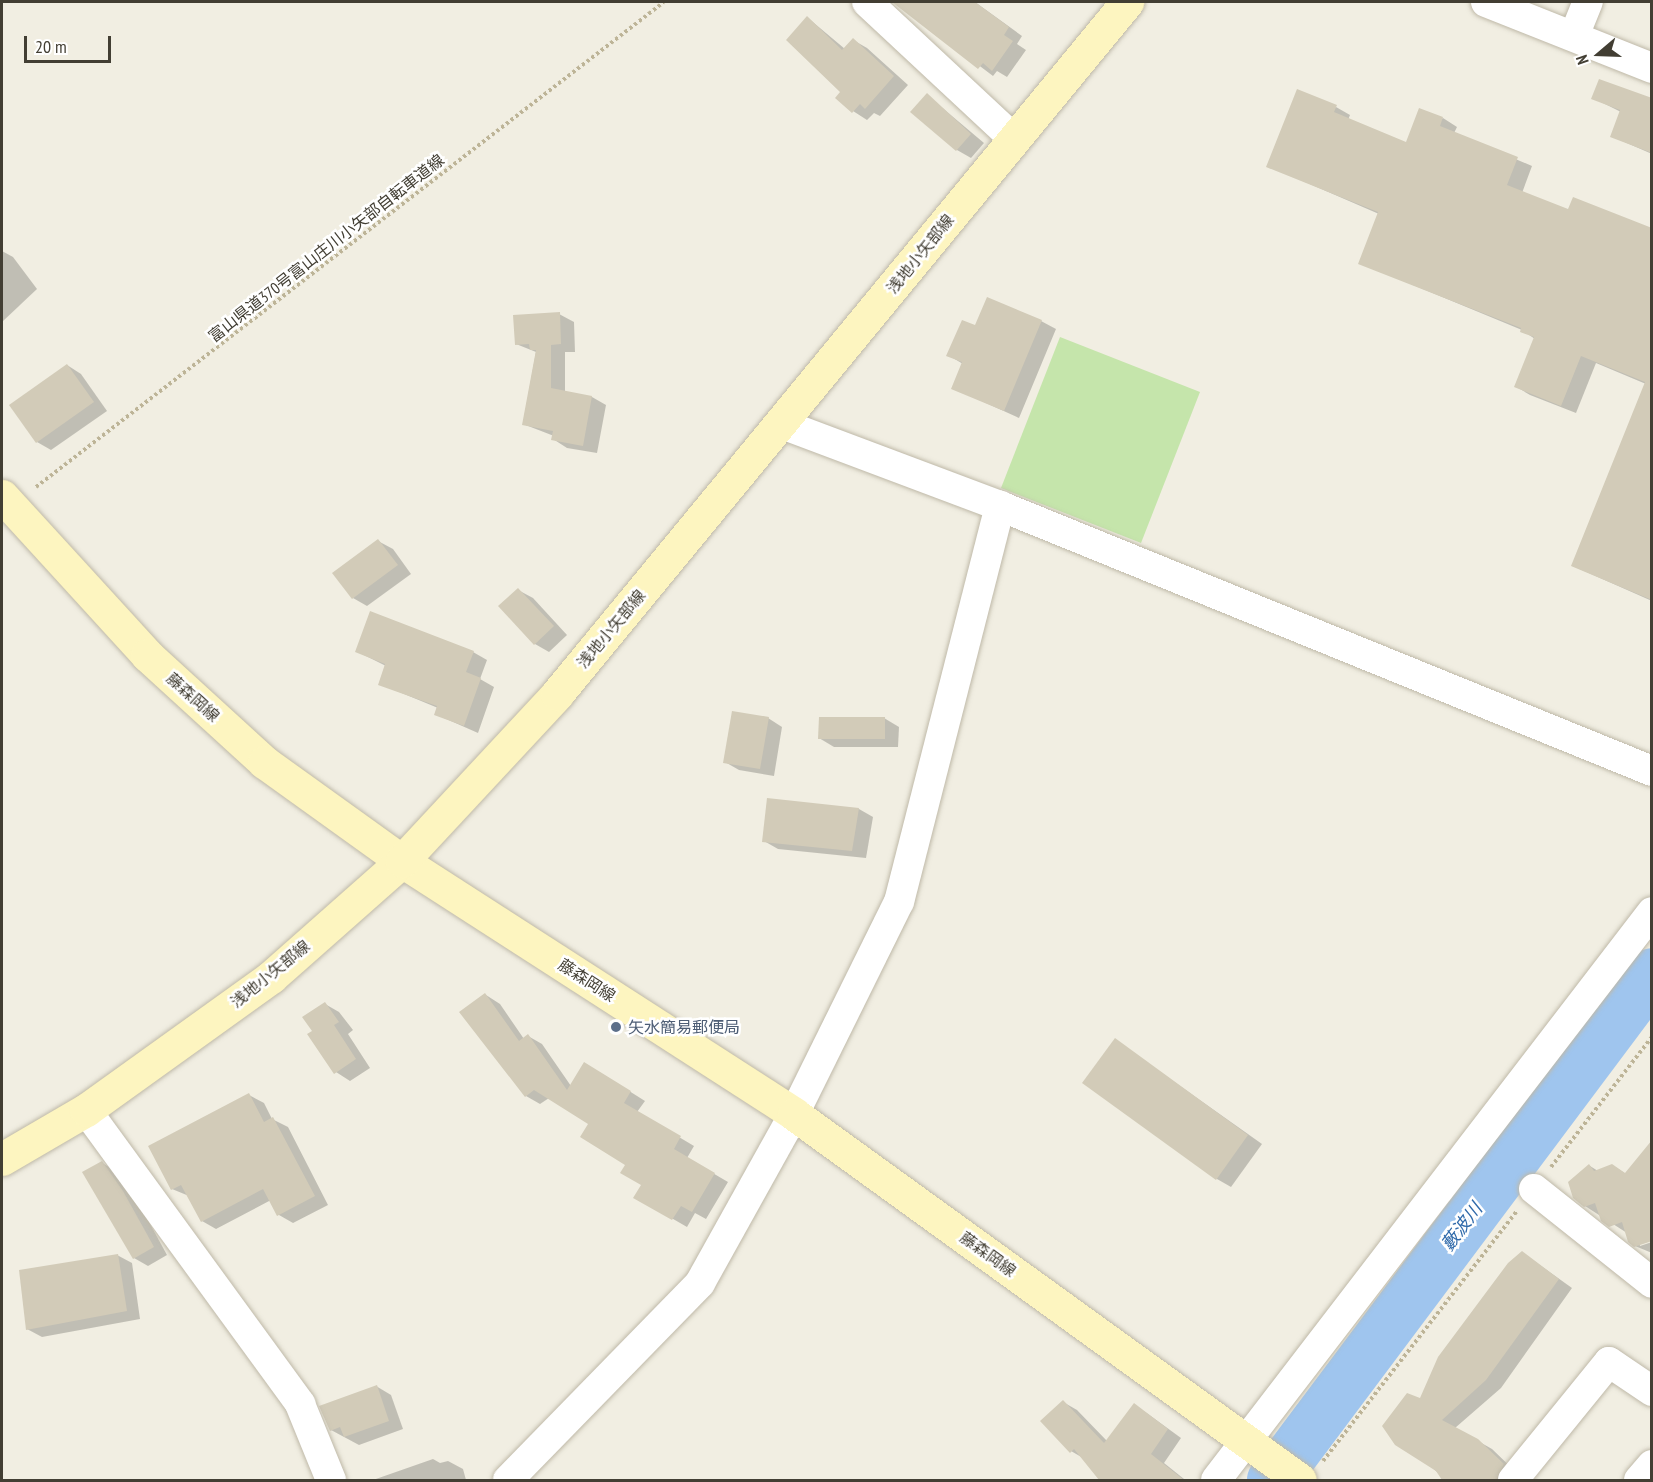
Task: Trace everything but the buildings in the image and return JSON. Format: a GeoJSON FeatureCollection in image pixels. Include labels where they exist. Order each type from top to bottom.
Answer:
{"type":"FeatureCollection","features":[{"type":"Feature","properties":{"kind":"main road","name":"浅地小矢部線"},"geometry":{"type":"LineString","coordinates":[[2,1159],[86,1110],[271,977],[402,861],[557,694],[782,424],[1127,2]]}},
{"type":"Feature","properties":{"kind":"main road","name":"藤森岡線"},"geometry":{"type":"LineString","coordinates":[[6,502],[147,656],[264,762],[402,861],[794,1114],[1247,1441],[1308,1476]]}},
{"type":"Feature","properties":{"kind":"street"},"geometry":{"type":"LineString","coordinates":[[867,2],[1014,139]]}},
{"type":"Feature","properties":{"kind":"street"},"geometry":{"type":"LineString","coordinates":[[1486,2],[1652,68]]}},
{"type":"Feature","properties":{"kind":"street"},"geometry":{"type":"LineString","coordinates":[[1574,36],[1588,2]]}},
{"type":"Feature","properties":{"kind":"street"},"geometry":{"type":"LineString","coordinates":[[782,424],[1000,506],[1652,771]]}},
{"type":"Feature","properties":{"kind":"street"},"geometry":{"type":"LineString","coordinates":[[508,1480],[700,1283],[794,1114],[899,902],[1000,506]]}},
{"type":"Feature","properties":{"kind":"street"},"geometry":{"type":"LineString","coordinates":[[1216,1480],[1652,912]]}},
{"type":"Feature","properties":{"kind":"street"},"geometry":{"type":"LineString","coordinates":[[86,1110],[300,1404],[331,1480]]}},
{"type":"Feature","properties":{"kind":"street"},"geometry":{"type":"LineString","coordinates":[[1534,1189],[1652,1283]]}},
{"type":"Feature","properties":{"kind":"street"},"geometry":{"type":"LineString","coordinates":[[1513,1480],[1609,1362],[1652,1391]]}},
{"type":"Feature","properties":{"kind":"street"},"geometry":{"type":"LineString","coordinates":[[1639,1480],[1652,1465]]}},
{"type":"Feature","properties":{"kind":"path","name":"富山県道370号富山庄川小矢部自転車道線"},"geometry":{"type":"LineString","coordinates":[[6,502],[664,2]]}},
{"type":"Feature","properties":{"kind":"path"},"geometry":{"type":"LineString","coordinates":[[1308,1476],[1652,1037]]}},
{"type":"Feature","properties":{"kind":"green space"},"geometry":{"type":"Polygon","coordinates":[[[1060,337],[1200,392],[1141,543],[1001,488],[1060,337]]]}},
{"type":"Feature","properties":{"kind":"waterway","name":"藪波川"},"geometry":{"type":"LineString","coordinates":[[1273,1480],[1652,974]]}},
{"type":"Feature","properties":{"kind":"place","name":"矢水簡易郵便局"},"geometry":{"type":"Point","coordinates":[616,1027]}}]}
